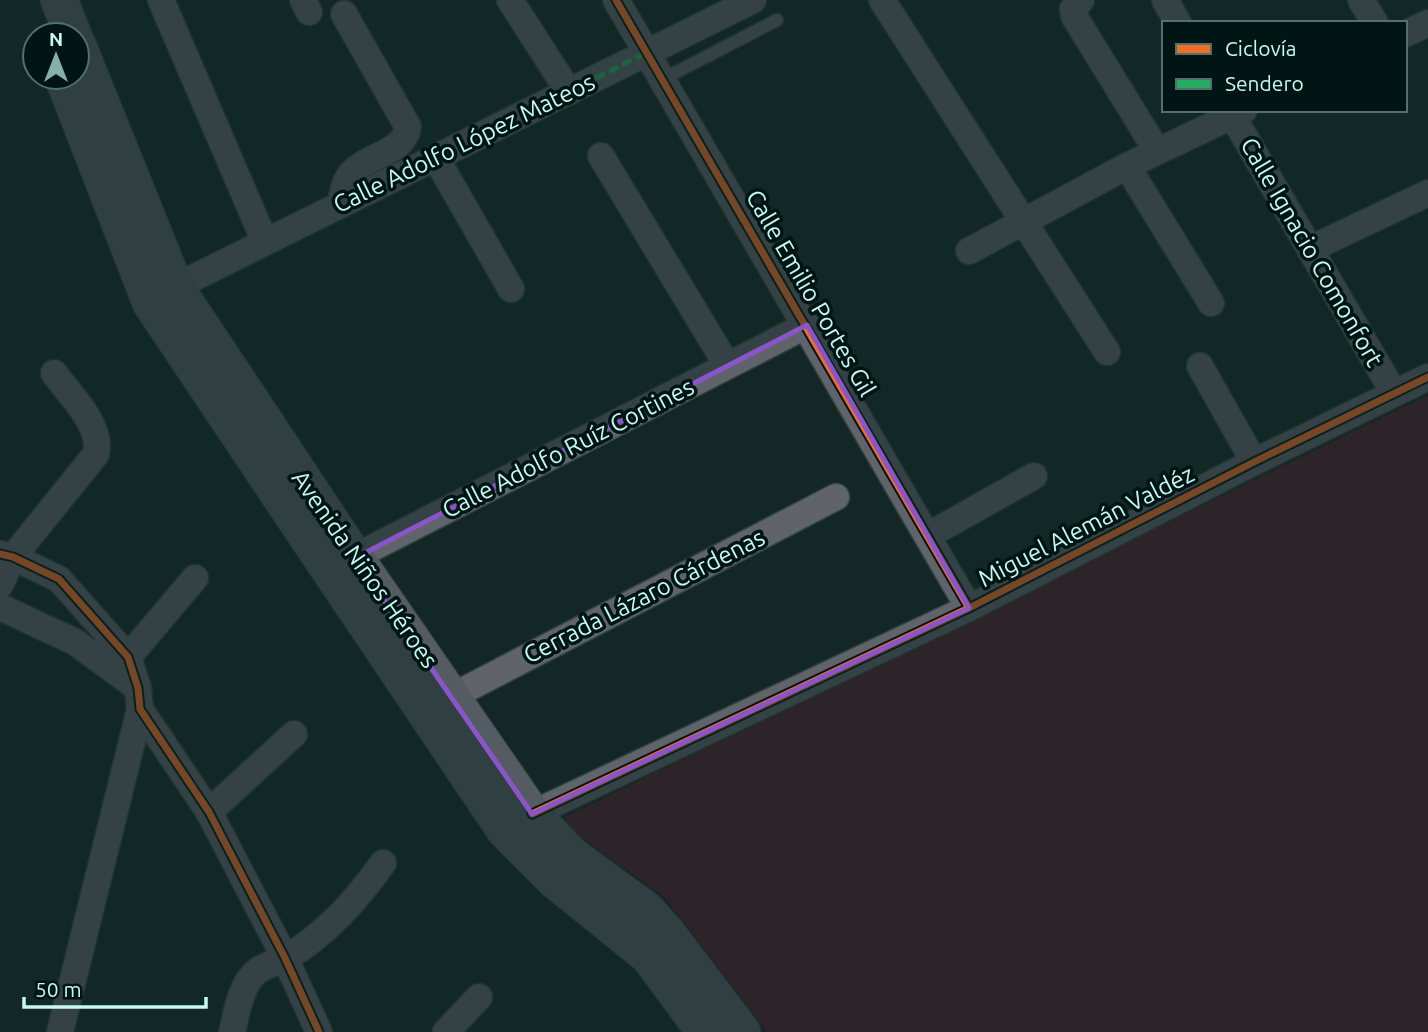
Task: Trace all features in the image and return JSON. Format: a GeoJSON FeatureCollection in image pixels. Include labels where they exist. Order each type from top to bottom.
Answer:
{"type":"FeatureCollection","features":[{"type":"Feature","properties":{"kind":"main road"},"geometry":{"type":"LineString","coordinates":[[33,0],[41,21]]}},
{"type":"Feature","properties":{"kind":"main road"},"geometry":{"type":"LineString","coordinates":[[59,0],[67,21]]}},
{"type":"Feature","properties":{"kind":"main road","name":"Avenida Niños Héroes"},"geometry":{"type":"LineString","coordinates":[[91,79],[175,287],[505,830],[555,880],[649,956],[705,1032]]}},
{"type":"Feature","properties":{"kind":"main road","name":"Avenida Niños Héroes"},"geometry":{"type":"LineString","coordinates":[[68,91],[151,303],[342,564],[453,696],[532,814],[571,855],[646,910],[666,932],[742,1032]]}},
{"type":"Feature","properties":{"kind":"street"},"geometry":{"type":"LineString","coordinates":[[161,0],[265,242]]}},
{"type":"Feature","properties":{"kind":"street"},"geometry":{"type":"LineString","coordinates":[[510,0],[569,92]]}},
{"type":"Feature","properties":{"kind":"street","name":"Calle Emilio Portes Gil"},"geometry":{"type":"LineString","coordinates":[[616,0],[969,608]]}},
{"type":"Feature","properties":{"kind":"street","name":"Calle Adolfo López Mateos"},"geometry":{"type":"LineString","coordinates":[[175,287],[753,0]]}},
{"type":"Feature","properties":{"kind":"street"},"geometry":{"type":"LineString","coordinates":[[882,0],[1107,352]]}},
{"type":"Feature","properties":{"kind":"street"},"geometry":{"type":"LineString","coordinates":[[1081,0],[1073,9],[1074,16],[1157,151]]}},
{"type":"Feature","properties":{"kind":"street"},"geometry":{"type":"LineString","coordinates":[[1165,0],[1177,21]]}},
{"type":"Feature","properties":{"kind":"street"},"geometry":{"type":"LineString","coordinates":[[1361,0],[1374,21]]}},
{"type":"Feature","properties":{"kind":"street"},"geometry":{"type":"LineString","coordinates":[[342,204],[342,187],[348,174],[402,141],[408,127],[344,14]]}},
{"type":"Feature","properties":{"kind":"street"},"geometry":{"type":"LineString","coordinates":[[1407,33],[1428,23]]}},
{"type":"Feature","properties":{"kind":"street"},"geometry":{"type":"LineString","coordinates":[[969,251],[1126,166],[1235,112]]}},
{"type":"Feature","properties":{"kind":"street","name":"Calle Ignacio Comonfort"},"geometry":{"type":"LineString","coordinates":[[1235,112],[1310,249],[1394,393]]}},
{"type":"Feature","properties":{"kind":"street"},"geometry":{"type":"LineString","coordinates":[[600,156],[727,365]]}},
{"type":"Feature","properties":{"kind":"street"},"geometry":{"type":"LineString","coordinates":[[436,158],[511,289]]}},
{"type":"Feature","properties":{"kind":"street"},"geometry":{"type":"LineString","coordinates":[[1126,166],[1211,303]]}},
{"type":"Feature","properties":{"kind":"street"},"geometry":{"type":"LineString","coordinates":[[1310,249],[1428,193]]}},
{"type":"Feature","properties":{"kind":"street","name":"Calle Adolfo Ruíz Cortines"},"geometry":{"type":"LineString","coordinates":[[342,564],[807,326]]}},
{"type":"Feature","properties":{"kind":"street"},"geometry":{"type":"LineString","coordinates":[[1200,366],[1254,462]]}},
{"type":"Feature","properties":{"kind":"street"},"geometry":{"type":"LineString","coordinates":[[0,585],[6,556],[96,454],[99,441],[54,373]]}},
{"type":"Feature","properties":{"kind":"street","name":"Miguel Alemán Valdéz"},"geometry":{"type":"LineString","coordinates":[[532,814],[969,608],[1254,462],[1428,377]]}},
{"type":"Feature","properties":{"kind":"street"},"geometry":{"type":"LineString","coordinates":[[929,535],[1034,476]]}},
{"type":"Feature","properties":{"kind":"street","name":"Cerrada Lázaro Cárdenas"},"geometry":{"type":"LineString","coordinates":[[453,696],[836,497]]}},
{"type":"Feature","properties":{"kind":"street"},"geometry":{"type":"LineString","coordinates":[[6,556],[59,579],[123,663],[139,699],[209,812],[285,958],[319,1032]]}},
{"type":"Feature","properties":{"kind":"street"},"geometry":{"type":"LineString","coordinates":[[123,663],[195,578]]}},
{"type":"Feature","properties":{"kind":"street"},"geometry":{"type":"LineString","coordinates":[[0,607],[123,663]]}},
{"type":"Feature","properties":{"kind":"street"},"geometry":{"type":"LineString","coordinates":[[60,1032],[139,699]]}},
{"type":"Feature","properties":{"kind":"street"},"geometry":{"type":"LineString","coordinates":[[209,812],[294,734]]}},
{"type":"Feature","properties":{"kind":"street"},"geometry":{"type":"LineString","coordinates":[[232,1032],[242,993],[256,972],[285,958],[335,923],[355,903],[383,863]]}},
{"type":"Feature","properties":{"kind":"street"},"geometry":{"type":"LineString","coordinates":[[446,1032],[479,998]]}},
{"type":"Feature","properties":{"kind":"lane"},"geometry":{"type":"LineString","coordinates":[[663,79],[777,20]]}},
{"type":"Feature","properties":{"kind":"highlighted area"},"geometry":{"type":"Polygon","coordinates":[[[807,325],[969,608],[532,814],[355,558],[807,325]]]}},
{"type":"Feature","properties":{"kind":"shaded area"},"geometry":{"type":"Polygon","coordinates":[[[1428,395],[1428,1032],[767,1032],[665,898],[567,827],[565,817],[1428,395]]]}},
{"type":"Feature","properties":{"kind":"marked path"},"geometry":{"type":"LineString","coordinates":[[569,92],[647,52]]}},
{"type":"Feature","properties":{"kind":"cycle path"},"geometry":{"type":"LineString","coordinates":[[616,0],[969,608]]}},
{"type":"Feature","properties":{"kind":"cycle path"},"geometry":{"type":"LineString","coordinates":[[532,814],[969,608],[1254,462],[1428,377]]}},
{"type":"Feature","properties":{"kind":"cycle path"},"geometry":{"type":"LineString","coordinates":[[0,554],[13,557],[59,579],[128,657],[138,688],[140,709],[209,812],[285,958],[319,1032]]}}]}
